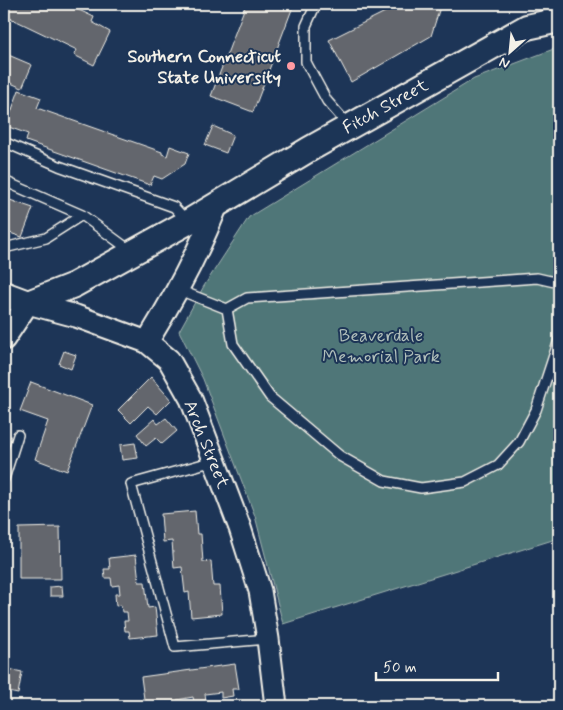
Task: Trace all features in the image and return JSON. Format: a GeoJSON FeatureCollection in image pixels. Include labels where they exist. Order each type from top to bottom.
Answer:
{"type":"FeatureCollection","features":[{"type":"Feature","properties":{"kind":"main road","name":"Fitch Street"},"geometry":{"type":"LineString","coordinates":[[28,303],[74,285],[188,222],[350,126],[527,27],[559,20]]}},
{"type":"Feature","properties":{"kind":"main road","name":"Arch Street"},"geometry":{"type":"LineString","coordinates":[[4,294],[28,303]]}},
{"type":"Feature","properties":{"kind":"street"},"geometry":{"type":"LineString","coordinates":[[147,342],[179,290],[204,239],[217,205]]}},
{"type":"Feature","properties":{"kind":"street"},"geometry":{"type":"LineString","coordinates":[[4,339],[28,303]]}},
{"type":"Feature","properties":{"kind":"street","name":"Arch Street"},"geometry":{"type":"LineString","coordinates":[[28,303],[76,316],[147,342],[169,360],[191,399],[240,528],[260,591],[276,706]]}},
{"type":"Feature","properties":{"kind":"lane"},"geometry":{"type":"LineString","coordinates":[[316,4],[306,26],[306,62],[327,101],[350,126]]}},
{"type":"Feature","properties":{"kind":"lane"},"geometry":{"type":"LineString","coordinates":[[4,142],[59,166],[174,207],[188,222]]}},
{"type":"Feature","properties":{"kind":"lane"},"geometry":{"type":"LineString","coordinates":[[4,181],[82,215],[132,252]]}},
{"type":"Feature","properties":{"kind":"lane"},"geometry":{"type":"LineString","coordinates":[[4,248],[46,238],[82,215]]}},
{"type":"Feature","properties":{"kind":"lane"},"geometry":{"type":"LineString","coordinates":[[227,309],[247,298],[537,278],[559,283]]}},
{"type":"Feature","properties":{"kind":"lane"},"geometry":{"type":"LineString","coordinates":[[179,290],[227,309]]}},
{"type":"Feature","properties":{"kind":"lane"},"geometry":{"type":"LineString","coordinates":[[227,309],[233,344],[270,397],[340,456],[384,480],[420,488],[464,482],[498,465],[519,442],[536,410],[559,340]]}},
{"type":"Feature","properties":{"kind":"lane"},"geometry":{"type":"LineString","coordinates":[[4,478],[18,434]]}},
{"type":"Feature","properties":{"kind":"lane"},"geometry":{"type":"LineString","coordinates":[[215,461],[132,484],[175,647],[268,639]]}},
{"type":"Feature","properties":{"kind":"green space","name":"Beaverdale Memorial Park"},"geometry":{"type":"Polygon","coordinates":[[[559,47],[559,538],[283,624],[255,516],[203,379],[179,331],[204,286],[249,217],[474,79],[559,47]]]}},
{"type":"Feature","properties":{"kind":"building"},"geometry":{"type":"Polygon","coordinates":[[[4,4],[66,4],[94,17],[92,22],[110,32],[94,65],[74,55],[77,50],[4,15],[4,4]]]}},
{"type":"Feature","properties":{"kind":"building"},"geometry":{"type":"Polygon","coordinates":[[[246,4],[294,4],[253,112],[211,96],[246,4]]]}},
{"type":"Feature","properties":{"kind":"building"},"geometry":{"type":"Polygon","coordinates":[[[391,4],[441,4],[431,36],[351,82],[329,40],[389,10],[391,4]]]}},
{"type":"Feature","properties":{"kind":"building"},"geometry":{"type":"Polygon","coordinates":[[[6,54],[32,65],[22,88],[4,80],[4,59],[6,54]]]}},
{"type":"Feature","properties":{"kind":"building"},"geometry":{"type":"Polygon","coordinates":[[[19,90],[41,98],[37,108],[162,152],[162,154],[167,156],[170,146],[189,153],[185,164],[162,179],[154,176],[150,185],[26,141],[28,134],[6,126],[19,90]]]}},
{"type":"Feature","properties":{"kind":"building"},"geometry":{"type":"Polygon","coordinates":[[[213,126],[233,135],[226,153],[205,145],[213,126]]]}},
{"type":"Feature","properties":{"kind":"building"},"geometry":{"type":"Polygon","coordinates":[[[4,198],[33,208],[22,237],[4,231],[4,198]]]}},
{"type":"Feature","properties":{"kind":"building"},"geometry":{"type":"Polygon","coordinates":[[[64,351],[76,355],[71,369],[59,364],[64,351]]]}},
{"type":"Feature","properties":{"kind":"building"},"geometry":{"type":"Polygon","coordinates":[[[151,377],[171,400],[157,414],[148,406],[131,423],[118,410],[151,377]]]}},
{"type":"Feature","properties":{"kind":"building"},"geometry":{"type":"Polygon","coordinates":[[[31,382],[92,405],[67,471],[35,459],[48,421],[20,411],[31,382]]]}},
{"type":"Feature","properties":{"kind":"building"},"geometry":{"type":"Polygon","coordinates":[[[166,418],[177,431],[162,444],[156,438],[146,446],[137,434],[154,419],[158,424],[166,418]]]}},
{"type":"Feature","properties":{"kind":"building"},"geometry":{"type":"Polygon","coordinates":[[[135,443],[138,458],[122,460],[120,445],[135,443]]]}},
{"type":"Feature","properties":{"kind":"building"},"geometry":{"type":"Polygon","coordinates":[[[195,511],[197,534],[201,534],[203,562],[211,561],[213,586],[220,586],[222,614],[191,617],[189,592],[185,593],[182,567],[174,568],[172,541],[163,542],[161,514],[195,511]]]}},
{"type":"Feature","properties":{"kind":"building"},"geometry":{"type":"Polygon","coordinates":[[[60,527],[61,579],[19,579],[19,528],[60,527]]]}},
{"type":"Feature","properties":{"kind":"building"},"geometry":{"type":"Polygon","coordinates":[[[136,555],[139,582],[145,582],[148,608],[155,607],[158,635],[130,638],[129,631],[125,631],[124,621],[128,621],[127,612],[122,612],[121,605],[116,606],[115,594],[120,594],[119,585],[112,586],[111,578],[105,578],[104,569],[110,569],[109,558],[136,555]]]}},
{"type":"Feature","properties":{"kind":"building"},"geometry":{"type":"Polygon","coordinates":[[[62,586],[63,596],[50,596],[50,587],[62,586]]]}},
{"type":"Feature","properties":{"kind":"building"},"geometry":{"type":"Polygon","coordinates":[[[235,664],[239,689],[232,689],[233,696],[221,698],[221,692],[205,694],[206,701],[194,702],[193,697],[177,700],[178,705],[168,706],[168,702],[145,706],[141,677],[235,664]]]}},
{"type":"Feature","properties":{"kind":"building"},"geometry":{"type":"Polygon","coordinates":[[[4,668],[22,672],[18,694],[4,691],[4,668]]]}},
{"type":"Feature","properties":{"kind":"place","name":"Southern Connecticut State University"},"geometry":{"type":"Point","coordinates":[291,66]}}]}
